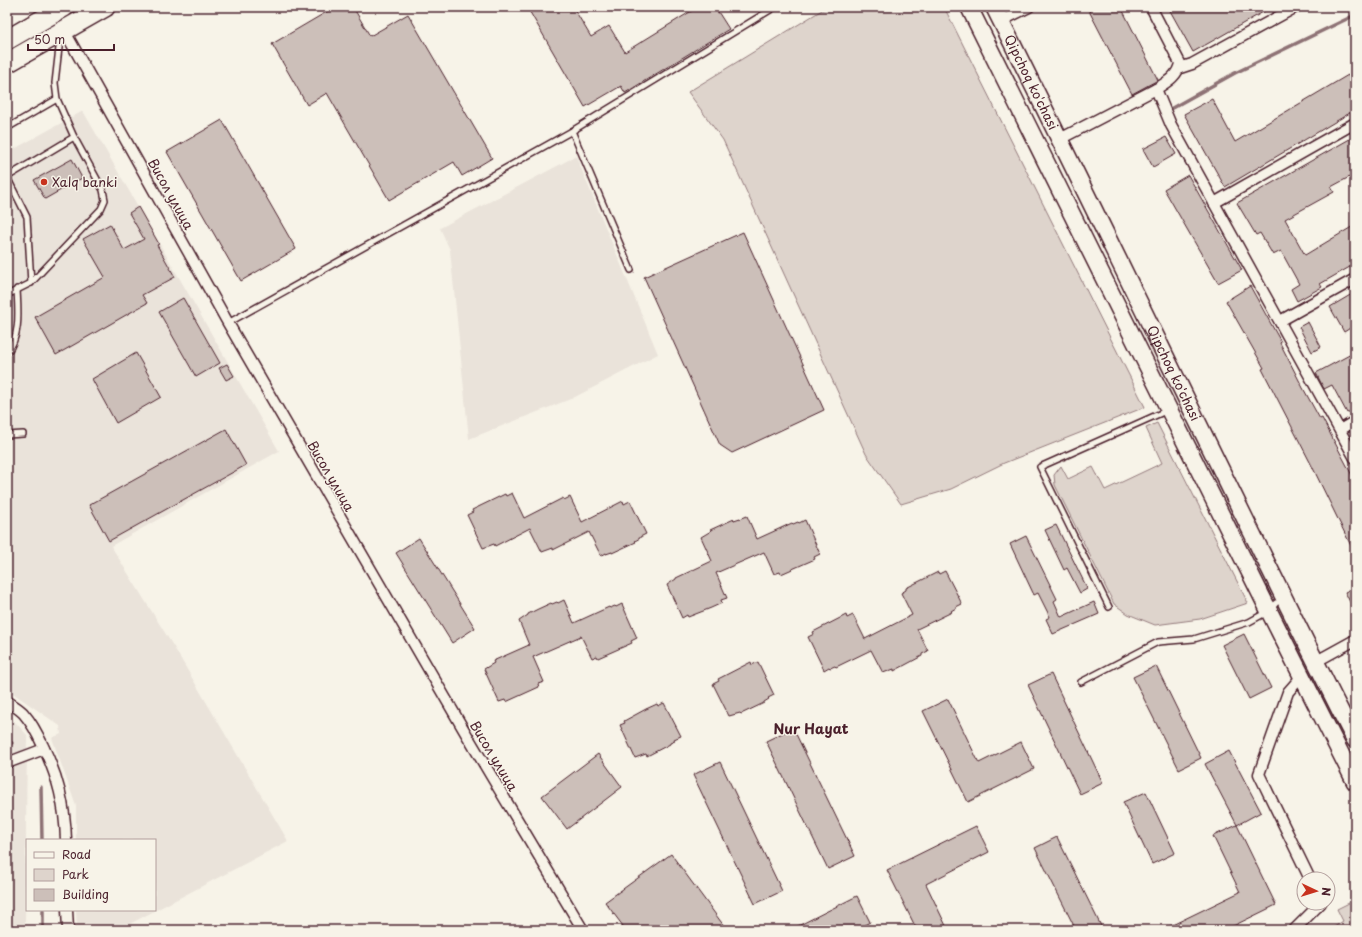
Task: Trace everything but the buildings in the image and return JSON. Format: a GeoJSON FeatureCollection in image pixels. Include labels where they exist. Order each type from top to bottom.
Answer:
{"type":"FeatureCollection","features":[{"type":"Feature","properties":{"kind":"highway"},"geometry":{"type":"LineString","coordinates":[[7,40],[64,7]]}},
{"type":"Feature","properties":{"kind":"highway"},"geometry":{"type":"LineString","coordinates":[[7,63],[105,7]]}},
{"type":"Feature","properties":{"kind":"main road","name":"Qipchoq ko'chasi"},"geometry":{"type":"LineString","coordinates":[[969,7],[1168,409],[1273,603],[1315,662],[1355,740]]}},
{"type":"Feature","properties":{"kind":"main road","name":"Qipchoq ko'chasi"},"geometry":{"type":"LineString","coordinates":[[994,7],[1077,174],[1273,603],[1302,676],[1355,782]]}},
{"type":"Feature","properties":{"kind":"main road"},"geometry":{"type":"LineString","coordinates":[[1057,185],[1058,180],[1064,171],[1070,171],[1077,174]]}},
{"type":"Feature","properties":{"kind":"street"},"geometry":{"type":"LineString","coordinates":[[1001,22],[1029,7]]}},
{"type":"Feature","properties":{"kind":"street"},"geometry":{"type":"LineString","coordinates":[[1151,7],[1179,59],[1180,68]]}},
{"type":"Feature","properties":{"kind":"street"},"geometry":{"type":"LineString","coordinates":[[1060,140],[1156,89],[1175,75],[1180,68],[1192,64],[1296,7]]}},
{"type":"Feature","properties":{"kind":"street","name":"Висол улица"},"geometry":{"type":"LineString","coordinates":[[63,31],[228,323],[468,737],[583,930]]}},
{"type":"Feature","properties":{"kind":"street"},"geometry":{"type":"LineString","coordinates":[[1156,89],[1165,111],[1214,203],[1355,458]]}},
{"type":"Feature","properties":{"kind":"street"},"geometry":{"type":"LineString","coordinates":[[1214,203],[1355,122]]}},
{"type":"Feature","properties":{"kind":"street"},"geometry":{"type":"LineString","coordinates":[[1280,321],[1355,279]]}},
{"type":"Feature","properties":{"kind":"street"},"geometry":{"type":"LineString","coordinates":[[1340,430],[1355,421]]}},
{"type":"Feature","properties":{"kind":"street"},"geometry":{"type":"LineString","coordinates":[[1315,662],[1355,640]]}},
{"type":"Feature","properties":{"kind":"street"},"geometry":{"type":"LineString","coordinates":[[1302,676],[1288,692],[1259,774],[1306,871]]}},
{"type":"Feature","properties":{"kind":"street"},"geometry":{"type":"LineString","coordinates":[[7,701],[24,713],[37,734],[58,780],[66,818],[66,839]]}},
{"type":"Feature","properties":{"kind":"street"},"geometry":{"type":"LineString","coordinates":[[7,763],[44,749]]}},
{"type":"Feature","properties":{"kind":"street"},"geometry":{"type":"LineString","coordinates":[[68,911],[68,930]]}},
{"type":"Feature","properties":{"kind":"street"},"geometry":{"type":"LineString","coordinates":[[1294,930],[1313,911]]}},
{"type":"Feature","properties":{"kind":"lane"},"geometry":{"type":"LineString","coordinates":[[228,323],[572,131],[775,7]]}},
{"type":"Feature","properties":{"kind":"lane"},"geometry":{"type":"LineString","coordinates":[[7,295],[30,283],[101,209],[105,200],[103,190],[74,137],[57,99],[55,83],[63,31]]}},
{"type":"Feature","properties":{"kind":"lane"},"geometry":{"type":"LineString","coordinates":[[7,128],[57,99]]}},
{"type":"Feature","properties":{"kind":"lane"},"geometry":{"type":"LineString","coordinates":[[572,131],[632,270]]}},
{"type":"Feature","properties":{"kind":"lane"},"geometry":{"type":"LineString","coordinates":[[30,283],[27,217],[7,177],[74,137]]}},
{"type":"Feature","properties":{"kind":"lane"},"geometry":{"type":"LineString","coordinates":[[7,353],[10,350],[18,327],[18,289]]}},
{"type":"Feature","properties":{"kind":"lane"},"geometry":{"type":"LineString","coordinates":[[1109,607],[1040,467],[1168,409]]}},
{"type":"Feature","properties":{"kind":"lane"},"geometry":{"type":"LineString","coordinates":[[7,435],[23,434]]}},
{"type":"Feature","properties":{"kind":"lane"},"geometry":{"type":"LineString","coordinates":[[1081,682],[1158,642],[1194,639],[1249,622],[1273,603]]}},
{"type":"Feature","properties":{"kind":"shaded area"},"geometry":{"type":"Polygon","coordinates":[[[83,111],[279,451],[111,546],[175,649],[288,841],[156,910],[156,839],[76,839],[76,806],[52,738],[61,734],[60,726],[7,689],[7,153],[83,111]]]}},
{"type":"Feature","properties":{"kind":"shaded area"},"geometry":{"type":"Polygon","coordinates":[[[576,156],[658,354],[573,398],[469,439],[450,250],[440,228],[576,156]]]}},
{"type":"Feature","properties":{"kind":"shaded area"},"geometry":{"type":"Polygon","coordinates":[[[7,713],[27,735],[25,930],[7,930],[7,713]]]}},
{"type":"Feature","properties":{"kind":"shaded area"},"geometry":{"type":"Polygon","coordinates":[[[76,911],[154,911],[118,930],[77,930],[76,911]]]}},
{"type":"Feature","properties":{"kind":"green space"},"geometry":{"type":"Polygon","coordinates":[[[827,7],[944,7],[1145,407],[1004,463],[951,489],[901,504],[866,454],[723,140],[688,92],[827,7]]]}},
{"type":"Feature","properties":{"kind":"green space"},"geometry":{"type":"Polygon","coordinates":[[[1157,423],[1248,603],[1200,619],[1155,625],[1128,614],[1114,604],[1055,485],[1054,475],[1061,466],[1068,479],[1093,467],[1105,490],[1162,463],[1146,428],[1157,423]]]}},
{"type":"Feature","properties":{"kind":"green space"},"geometry":{"type":"Polygon","coordinates":[[[1355,900],[1355,930],[1330,930],[1343,921],[1337,909],[1355,900]]]}},
{"type":"Feature","properties":{"kind":"waterway"},"geometry":{"type":"LineString","coordinates":[[1172,108],[1235,73],[1355,15]]}},
{"type":"Feature","properties":{"kind":"waterway"},"geometry":{"type":"LineString","coordinates":[[7,739],[12,743]]}},
{"type":"Feature","properties":{"kind":"waterway"},"geometry":{"type":"LineString","coordinates":[[41,787],[42,839]]}},
{"type":"Feature","properties":{"kind":"waterway"},"geometry":{"type":"LineString","coordinates":[[43,911],[43,930]]}},
{"type":"Feature","properties":{"kind":"place","name":"Xalq banki"},"geometry":{"type":"Point","coordinates":[44,182]}},
{"type":"Feature","properties":{"kind":"district","name":"Nur Hayat"},"geometry":{"type":"Point","coordinates":[811,729]}}]}
